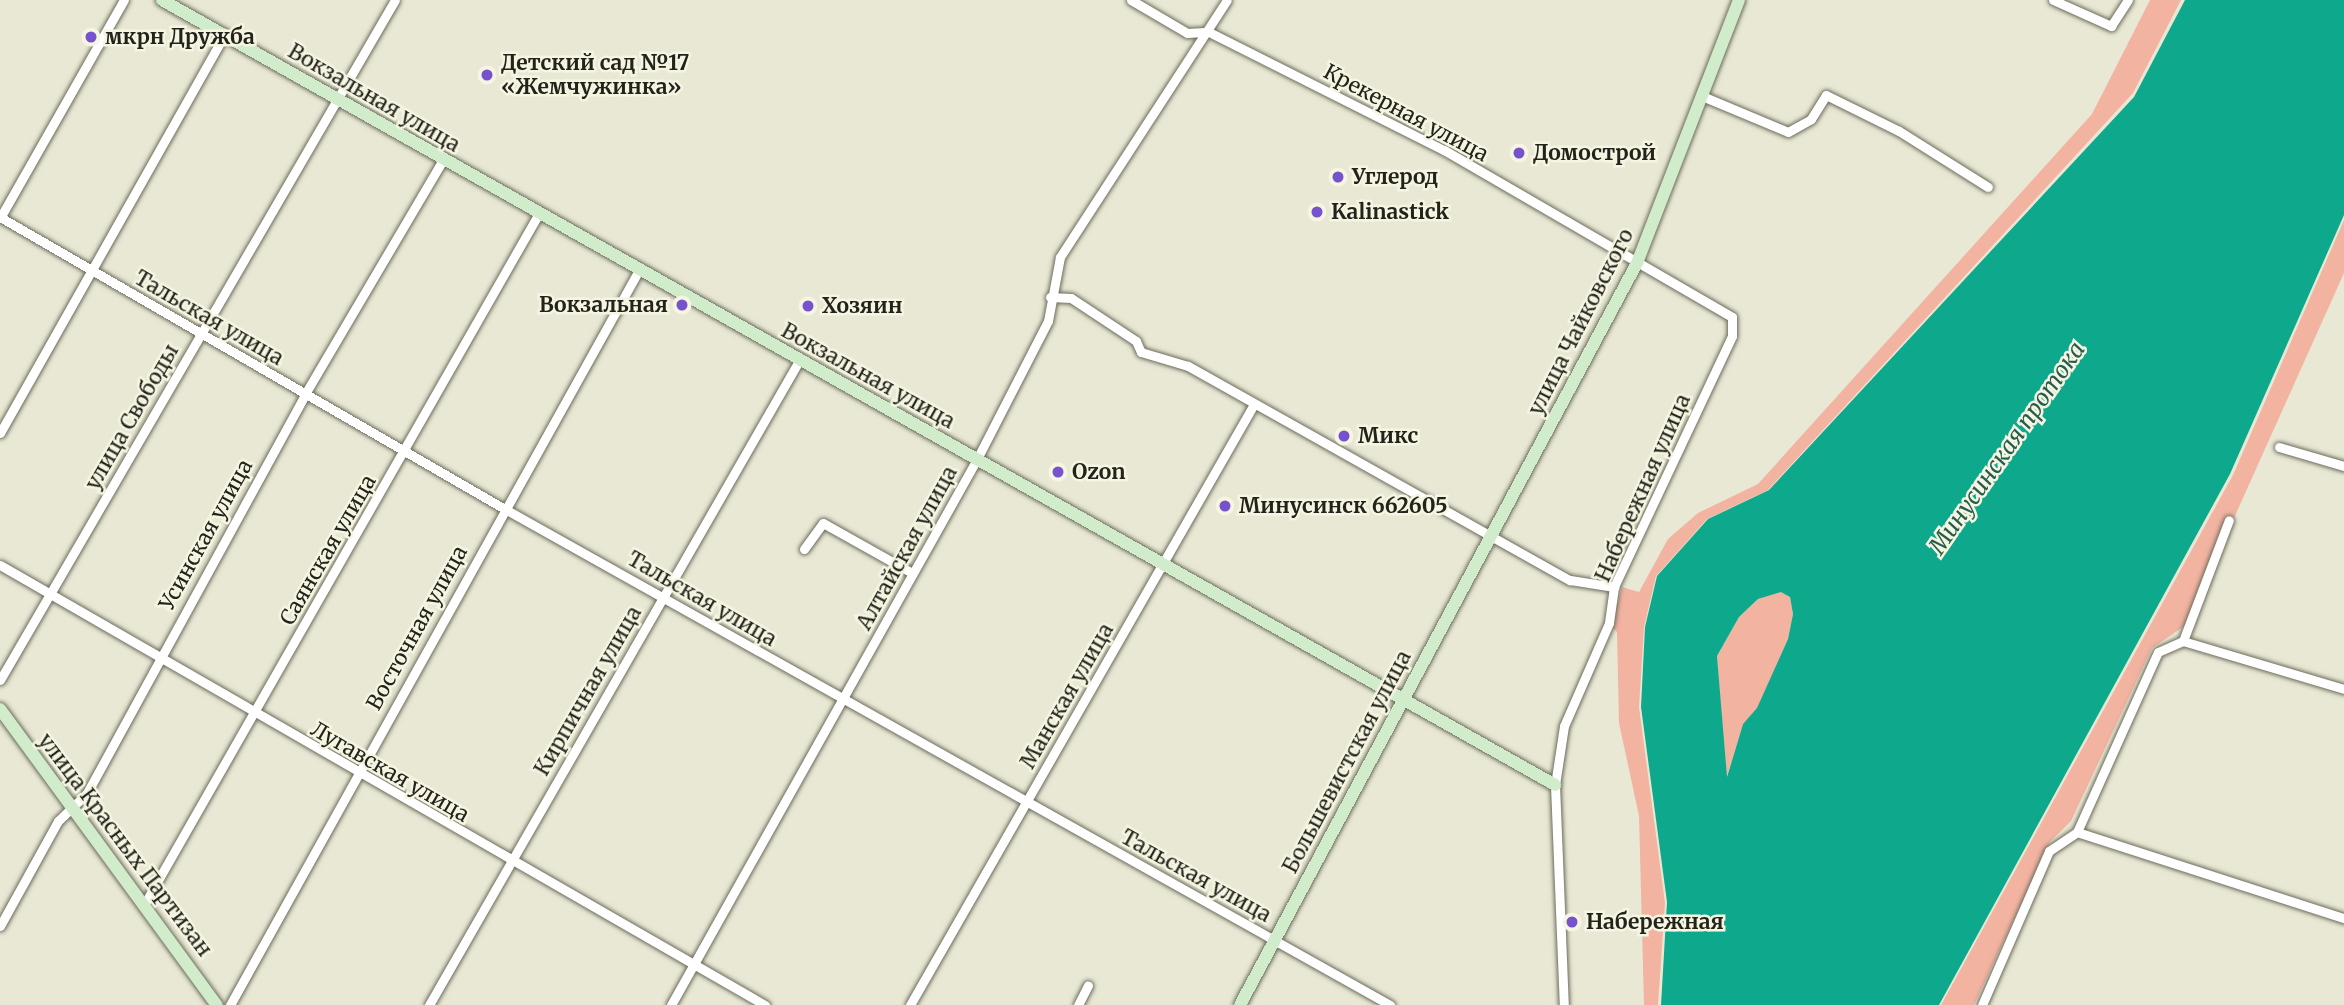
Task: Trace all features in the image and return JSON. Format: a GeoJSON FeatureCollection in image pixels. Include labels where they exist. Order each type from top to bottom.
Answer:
{"type":"FeatureCollection","features":[{"type":"Feature","properties":{"kind":"street"},"geometry":{"type":"LineString","coordinates":[[0,218],[124,0]]}},
{"type":"Feature","properties":{"kind":"street","name":"Вокзальная улица"},"geometry":{"type":"LineString","coordinates":[[162,0],[639,270],[1404,696],[1556,785]]}},
{"type":"Feature","properties":{"kind":"street","name":"улица Свободы"},"geometry":{"type":"LineString","coordinates":[[0,680],[47,594],[395,0]]}},
{"type":"Feature","properties":{"kind":"street","name":"Крекерная улица"},"geometry":{"type":"LineString","coordinates":[[1130,0],[1147,4],[1187,33],[1209,32],[1444,150],[1732,317]]}},
{"type":"Feature","properties":{"kind":"street","name":"Алтайская улица"},"geometry":{"type":"LineString","coordinates":[[671,1005],[978,459],[1048,321],[1052,275],[1081,221],[1209,32],[1227,0]]}},
{"type":"Feature","properties":{"kind":"street","name":"улица Чайковского"},"geometry":{"type":"LineString","coordinates":[[1489,538],[1637,263],[1739,0]]}},
{"type":"Feature","properties":{"kind":"street"},"geometry":{"type":"LineString","coordinates":[[2053,0],[2111,26],[2129,0]]}},
{"type":"Feature","properties":{"kind":"street"},"geometry":{"type":"LineString","coordinates":[[0,433],[94,272],[225,34]]}},
{"type":"Feature","properties":{"kind":"street"},"geometry":{"type":"LineString","coordinates":[[1702,96],[1788,132],[1811,119],[1826,95],[1899,131],[1988,187]]}},
{"type":"Feature","properties":{"kind":"street","name":"Усинская улица"},"geometry":{"type":"LineString","coordinates":[[0,926],[58,821],[87,793],[158,658],[305,394],[443,160]]}},
{"type":"Feature","properties":{"kind":"street","name":"Саянская улица"},"geometry":{"type":"LineString","coordinates":[[145,903],[539,213]]}},
{"type":"Feature","properties":{"kind":"street","name":"Тальская улица"},"geometry":{"type":"LineString","coordinates":[[0,218],[503,508],[1390,1005]]}},
{"type":"Feature","properties":{"kind":"street","name":"Восточная улица"},"geometry":{"type":"LineString","coordinates":[[230,1005],[503,508],[639,270]]}},
{"type":"Feature","properties":{"kind":"street"},"geometry":{"type":"LineString","coordinates":[[1050,297],[1072,298],[1136,341],[1140,352],[1188,366],[1489,538],[1570,580],[1614,587]]}},
{"type":"Feature","properties":{"kind":"street","name":"Набережная улица"},"geometry":{"type":"LineString","coordinates":[[1564,1005],[1556,785],[1564,726],[1609,623],[1614,587],[1732,335],[1732,317]]}},
{"type":"Feature","properties":{"kind":"street","name":"Кирпичная улица"},"geometry":{"type":"LineString","coordinates":[[429,1005],[800,359]]}},
{"type":"Feature","properties":{"kind":"street","name":"Манская улица"},"geometry":{"type":"LineString","coordinates":[[910,1005],[1254,404]]}},
{"type":"Feature","properties":{"kind":"street"},"geometry":{"type":"LineString","coordinates":[[2279,447],[2344,466]]}},
{"type":"Feature","properties":{"kind":"street"},"geometry":{"type":"LineString","coordinates":[[2183,641],[2228,520]]}},
{"type":"Feature","properties":{"kind":"street"},"geometry":{"type":"LineString","coordinates":[[803,549],[823,523],[912,573]]}},
{"type":"Feature","properties":{"kind":"street","name":"Большевистская улица"},"geometry":{"type":"LineString","coordinates":[[1240,1005],[1489,538]]}},
{"type":"Feature","properties":{"kind":"street","name":"Лугавская улица"},"geometry":{"type":"LineString","coordinates":[[0,565],[510,862],[765,1005]]}},
{"type":"Feature","properties":{"kind":"street"},"geometry":{"type":"LineString","coordinates":[[1982,1005],[2049,852],[2077,832],[2158,652],[2183,641],[2344,689]]}},
{"type":"Feature","properties":{"kind":"street","name":"улица Красных Партизан"},"geometry":{"type":"LineString","coordinates":[[0,709],[145,903],[217,1005]]}},
{"type":"Feature","properties":{"kind":"street"},"geometry":{"type":"LineString","coordinates":[[2077,832],[2344,918]]}},
{"type":"Feature","properties":{"kind":"street"},"geometry":{"type":"LineString","coordinates":[[1078,1005],[1088,985]]}},
{"type":"Feature","properties":{"kind":"shaded area"},"geometry":{"type":"Polygon","coordinates":[[[2150,0],[2181,0],[2133,93],[1768,490],[1707,519],[1656,576],[1644,627],[1639,707],[1665,903],[1658,1005],[1644,1005],[1639,816],[1619,723],[1617,632],[1611,626],[1622,587],[1639,592],[1668,539],[1698,513],[1758,484],[2092,114],[2150,0]]]}},
{"type":"Feature","properties":{"kind":"shaded area"},"geometry":{"type":"Polygon","coordinates":[[[2344,220],[2344,273],[2186,625],[2152,648],[2071,821],[2050,842],[1974,1005],[1941,1005],[2233,475],[2344,220]]]}},
{"type":"Feature","properties":{"kind":"shaded area"},"geometry":{"type":"Polygon","coordinates":[[[1781,591],[1790,597],[1793,614],[1788,639],[1757,709],[1743,724],[1726,779],[1717,656],[1739,617],[1758,599],[1781,591]]]}},
{"type":"Feature","properties":{"kind":"water","name":"Минусинская протока"},"geometry":{"type":"Polygon","coordinates":[[[2185,0],[2344,0],[2344,215],[2230,474],[1939,1005],[1661,1005],[1667,902],[1641,707],[1645,627],[1657,576],[1708,519],[1769,490],[2134,97],[2185,0]],[[1781,592],[1758,599],[1739,617],[1717,656],[1727,777],[1743,724],[1757,708],[1788,639],[1793,614],[1790,597],[1781,592]]]}},
{"type":"Feature","properties":{"kind":"place","name":"мкрн Дружба"},"geometry":{"type":"Point","coordinates":[91,37]}},
{"type":"Feature","properties":{"kind":"place","name":"Детский сад №17 «Жемчужинка»"},"geometry":{"type":"Point","coordinates":[487,75]}},
{"type":"Feature","properties":{"kind":"place","name":"Домострой"},"geometry":{"type":"Point","coordinates":[1519,153]}},
{"type":"Feature","properties":{"kind":"place","name":"Углерод"},"geometry":{"type":"Point","coordinates":[1338,177]}},
{"type":"Feature","properties":{"kind":"place","name":"Kalinastick"},"geometry":{"type":"Point","coordinates":[1317,212]}},
{"type":"Feature","properties":{"kind":"place","name":"Вокзальная"},"geometry":{"type":"Point","coordinates":[682,305]}},
{"type":"Feature","properties":{"kind":"place","name":"Хозяин"},"geometry":{"type":"Point","coordinates":[808,306]}},
{"type":"Feature","properties":{"kind":"place","name":"Микс"},"geometry":{"type":"Point","coordinates":[1344,436]}},
{"type":"Feature","properties":{"kind":"place","name":"Ozon"},"geometry":{"type":"Point","coordinates":[1058,472]}},
{"type":"Feature","properties":{"kind":"place","name":"Минусинск 662605"},"geometry":{"type":"Point","coordinates":[1225,506]}},
{"type":"Feature","properties":{"kind":"place","name":"Набережная"},"geometry":{"type":"Point","coordinates":[1572,922]}}]}
